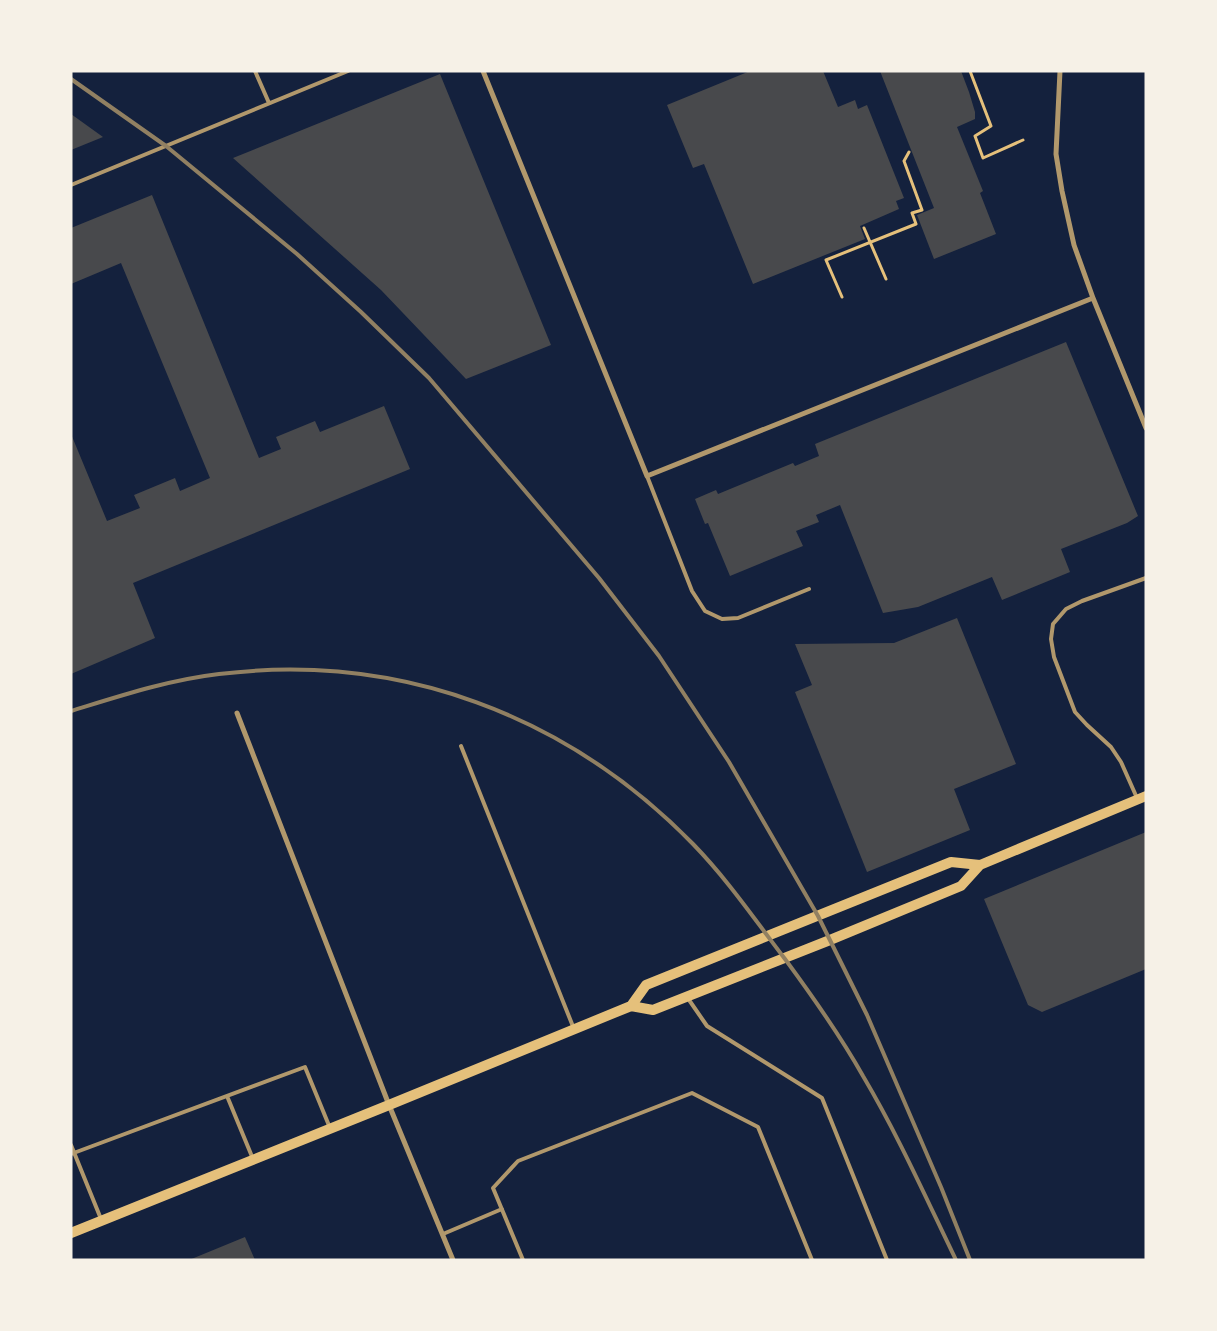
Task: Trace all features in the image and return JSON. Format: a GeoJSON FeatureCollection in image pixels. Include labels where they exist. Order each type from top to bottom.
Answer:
{"type":"FeatureCollection","features":[{"type":"Feature","properties":{"kind":"main road"},"geometry":{"type":"LineString","coordinates":[[631,1006],[646,985],[951,862],[980,864],[1142,798]]}},
{"type":"Feature","properties":{"kind":"main road"},"geometry":{"type":"LineString","coordinates":[[71,1233],[631,1006],[653,1010],[839,936],[961,886],[980,864]]}},
{"type":"Feature","properties":{"kind":"street"},"geometry":{"type":"LineString","coordinates":[[483,71],[647,476],[1093,298]]}},
{"type":"Feature","properties":{"kind":"street"},"geometry":{"type":"LineString","coordinates":[[1060,71],[1056,154],[1074,245],[1093,298],[1146,428]]}},
{"type":"Feature","properties":{"kind":"street"},"geometry":{"type":"LineString","coordinates":[[237,713],[389,1105],[453,1260]]}},
{"type":"Feature","properties":{"kind":"lane"},"geometry":{"type":"LineString","coordinates":[[255,71],[270,103]]}},
{"type":"Feature","properties":{"kind":"lane"},"geometry":{"type":"LineString","coordinates":[[71,185],[348,71]]}},
{"type":"Feature","properties":{"kind":"lane"},"geometry":{"type":"LineString","coordinates":[[647,476],[692,591],[705,611],[722,619],[738,618],[809,589]]}},
{"type":"Feature","properties":{"kind":"lane"},"geometry":{"type":"LineString","coordinates":[[1142,798],[1111,747],[1086,726],[1076,712],[1054,657],[1051,639],[1053,624],[1066,610],[1082,601],[1146,578]]}},
{"type":"Feature","properties":{"kind":"lane"},"geometry":{"type":"LineString","coordinates":[[461,746],[574,1029]]}},
{"type":"Feature","properties":{"kind":"lane"},"geometry":{"type":"LineString","coordinates":[[687,996],[707,1026],[822,1098],[887,1260]]}},
{"type":"Feature","properties":{"kind":"lane"},"geometry":{"type":"LineString","coordinates":[[73,1154],[305,1067],[330,1128]]}},
{"type":"Feature","properties":{"kind":"lane"},"geometry":{"type":"LineString","coordinates":[[523,1260],[493,1188],[518,1161],[692,1093],[758,1127],[812,1260]]}},
{"type":"Feature","properties":{"kind":"lane"},"geometry":{"type":"LineString","coordinates":[[227,1096],[253,1159]]}},
{"type":"Feature","properties":{"kind":"lane"},"geometry":{"type":"LineString","coordinates":[[71,1145],[73,1154],[102,1220]]}},
{"type":"Feature","properties":{"kind":"lane"},"geometry":{"type":"LineString","coordinates":[[443,1234],[502,1209]]}},
{"type":"Feature","properties":{"kind":"path"},"geometry":{"type":"LineString","coordinates":[[970,71],[991,126],[975,136],[983,158],[1023,140]]}},
{"type":"Feature","properties":{"kind":"path"},"geometry":{"type":"LineString","coordinates":[[842,297],[826,260],[916,224],[912,213],[922,210],[904,162],[909,152]]}},
{"type":"Feature","properties":{"kind":"path"},"geometry":{"type":"LineString","coordinates":[[864,228],[886,279]]}},
{"type":"Feature","properties":{"kind":"building"},"geometry":{"type":"Polygon","coordinates":[[[750,71],[823,71],[838,107],[855,100],[858,109],[867,105],[904,198],[896,201],[899,209],[860,226],[865,239],[753,284],[704,164],[693,168],[667,105],[750,71]]]}},
{"type":"Feature","properties":{"kind":"building"},"geometry":{"type":"Polygon","coordinates":[[[880,71],[961,71],[975,112],[975,119],[957,127],[983,191],[980,193],[996,234],[934,259],[917,215],[934,208],[880,71]]]}},
{"type":"Feature","properties":{"kind":"building"},"geometry":{"type":"Polygon","coordinates":[[[440,74],[551,345],[466,379],[381,290],[233,158],[440,74]]]}},
{"type":"Feature","properties":{"kind":"building"},"geometry":{"type":"Polygon","coordinates":[[[71,114],[103,137],[71,150],[71,114]]]}},
{"type":"Feature","properties":{"kind":"building"},"geometry":{"type":"Polygon","coordinates":[[[152,195],[259,458],[281,449],[276,437],[315,421],[320,432],[384,406],[410,469],[133,583],[155,638],[71,674],[71,434],[107,521],[140,508],[134,495],[175,478],[180,491],[210,478],[121,263],[71,284],[71,228],[152,195]]]}},
{"type":"Feature","properties":{"kind":"building"},"geometry":{"type":"Polygon","coordinates":[[[1066,342],[1138,516],[1127,523],[1061,549],[1070,572],[1002,600],[992,577],[918,607],[883,613],[840,505],[816,515],[819,522],[796,531],[803,546],[730,576],[708,523],[705,524],[695,499],[716,490],[718,494],[793,463],[795,466],[819,456],[815,444],[1066,342]]]}},
{"type":"Feature","properties":{"kind":"building"},"geometry":{"type":"Polygon","coordinates":[[[957,618],[1016,764],[954,789],[970,830],[867,872],[795,692],[812,685],[795,644],[894,643],[957,618]]]}},
{"type":"Feature","properties":{"kind":"building"},"geometry":{"type":"Polygon","coordinates":[[[1146,832],[1146,969],[1042,1012],[1028,1005],[984,899],[1146,832]]]}},
{"type":"Feature","properties":{"kind":"building"},"geometry":{"type":"Polygon","coordinates":[[[245,1237],[255,1260],[189,1260],[245,1237]]]}},
{"type":"Feature","properties":{"kind":"railway"},"geometry":{"type":"LineString","coordinates":[[71,79],[166,146],[297,254],[361,312],[429,378],[599,578],[659,656],[729,762],[818,916],[867,1015],[941,1187],[970,1260]]}},
{"type":"Feature","properties":{"kind":"railway"},"geometry":{"type":"LineString","coordinates":[[71,711],[163,684],[219,674],[286,670],[352,673],[415,684],[477,702],[535,728],[591,760],[644,799],[693,844],[730,886],[795,973],[836,1031],[876,1098],[956,1260]]}}]}
